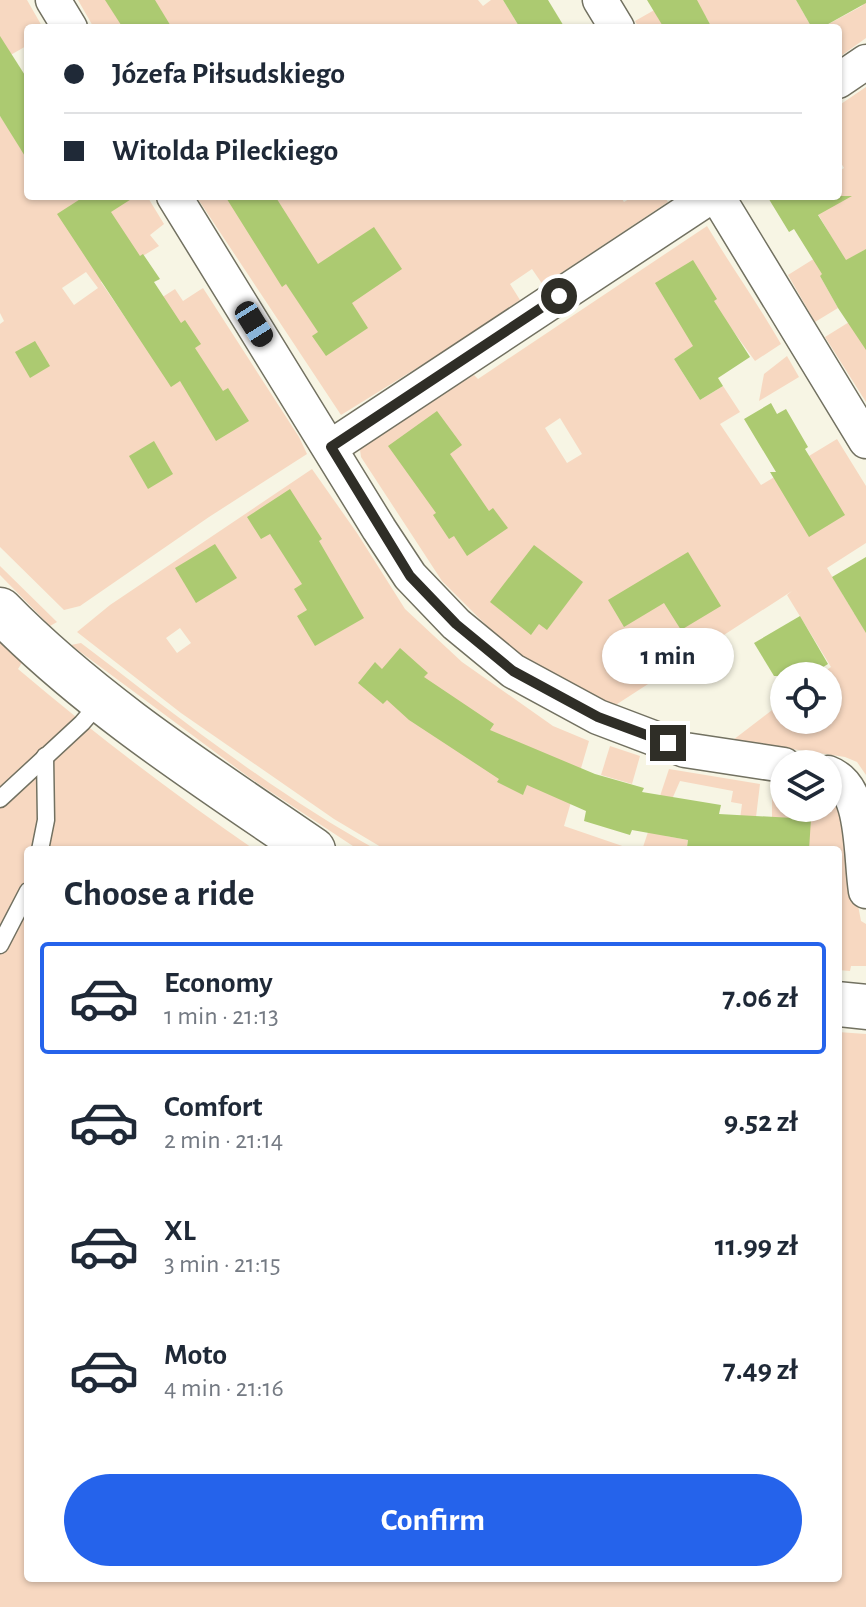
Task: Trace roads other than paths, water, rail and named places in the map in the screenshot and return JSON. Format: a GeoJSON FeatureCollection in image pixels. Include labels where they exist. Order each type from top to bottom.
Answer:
{"type":"FeatureCollection","features":[{"type":"Feature","properties":{"kind":"main road"},"geometry":{"type":"LineString","coordinates":[[0,610],[42,653],[102,700],[196,770],[307,846]]}},
{"type":"Feature","properties":{"kind":"main road"},"geometry":{"type":"LineString","coordinates":[[842,1004],[866,1007]]}},
{"type":"Feature","properties":{"kind":"street"},"geometry":{"type":"LineString","coordinates":[[53,0],[68,24]]}},
{"type":"Feature","properties":{"kind":"street"},"geometry":{"type":"LineString","coordinates":[[600,0],[615,24]]}},
{"type":"Feature","properties":{"kind":"street"},"geometry":{"type":"LineString","coordinates":[[842,78],[866,62]]}},
{"type":"Feature","properties":{"kind":"street"},"geometry":{"type":"LineString","coordinates":[[177,200],[410,576],[456,624],[513,671],[598,717],[685,750],[770,763]]}},
{"type":"Feature","properties":{"kind":"street"},"geometry":{"type":"LineString","coordinates":[[331,447],[708,200]]}},
{"type":"Feature","properties":{"kind":"street"},"geometry":{"type":"LineString","coordinates":[[716,200],[866,441]]}},
{"type":"Feature","properties":{"kind":"street"},"geometry":{"type":"LineString","coordinates":[[842,779],[848,784],[864,815],[866,891]]}},
{"type":"Feature","properties":{"kind":"lane"},"geometry":{"type":"LineString","coordinates":[[0,799],[82,723],[102,700]]}},
{"type":"Feature","properties":{"kind":"lane"},"geometry":{"type":"LineString","coordinates":[[41,846],[46,820],[45,756]]}},
{"type":"Feature","properties":{"kind":"lane"},"geometry":{"type":"LineString","coordinates":[[0,945],[24,899]]}}]}
